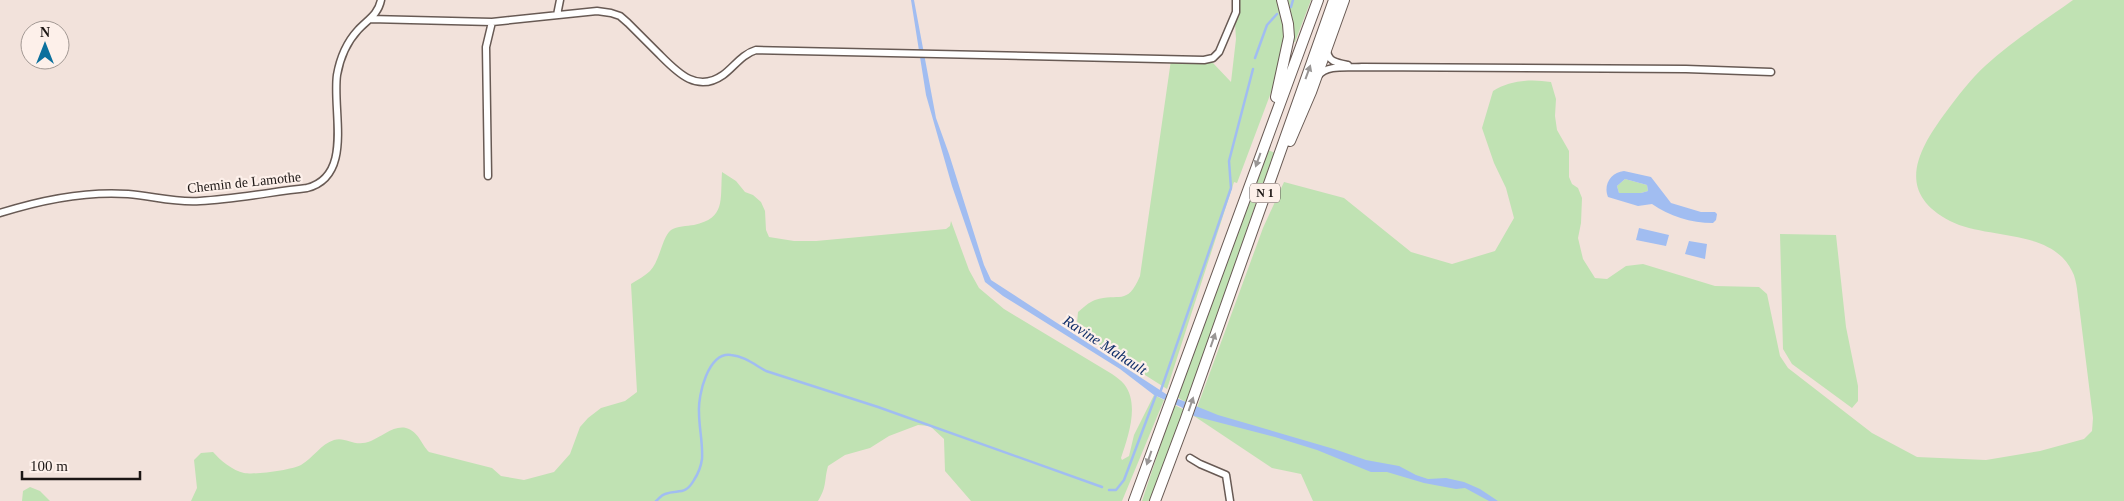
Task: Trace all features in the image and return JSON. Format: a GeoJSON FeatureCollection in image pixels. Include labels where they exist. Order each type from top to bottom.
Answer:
{"type":"FeatureCollection","features":[{"type":"Feature","properties":{"kind":"highway"},"geometry":{"type":"LineString","coordinates":[[1265,142],[1288,46],[1288,24],[1282,0]]}},
{"type":"Feature","properties":{"kind":"highway","name":"N 1"},"geometry":{"type":"LineString","coordinates":[[1134,501],[1164,414],[1318,0]]}},
{"type":"Feature","properties":{"kind":"highway","name":"N 1"},"geometry":{"type":"LineString","coordinates":[[1155,501],[1334,0]]}},
{"type":"Feature","properties":{"kind":"highway"},"geometry":{"type":"LineString","coordinates":[[1245,251],[1310,92],[1344,0]]}},
{"type":"Feature","properties":{"kind":"street","name":"Chemin de Lamothe"},"geometry":{"type":"LineString","coordinates":[[0,213],[46,201],[92,194],[127,194],[175,201],[200,202],[307,188],[321,182],[330,174],[336,160],[336,86],[344,49],[351,38],[376,11],[380,0]]}},
{"type":"Feature","properties":{"kind":"street"},"geometry":{"type":"LineString","coordinates":[[557,16],[560,0]]}},
{"type":"Feature","properties":{"kind":"street"},"geometry":{"type":"LineString","coordinates":[[370,19],[492,22],[597,11],[611,13],[620,16],[677,72],[689,80],[708,83],[723,76],[747,54],[756,50],[1204,60],[1213,58],[1219,52],[1236,12],[1236,0]]}},
{"type":"Feature","properties":{"kind":"street"},"geometry":{"type":"LineString","coordinates":[[488,176],[486,47],[492,22]]}},
{"type":"Feature","properties":{"kind":"street"},"geometry":{"type":"LineString","coordinates":[[1327,47],[1328,56],[1332,61],[1362,67]]}},
{"type":"Feature","properties":{"kind":"street"},"geometry":{"type":"LineString","coordinates":[[1310,92],[1320,73],[1325,70],[1362,67],[1686,69],[1771,72]]}},
{"type":"Feature","properties":{"kind":"street"},"geometry":{"type":"LineString","coordinates":[[1190,458],[1226,474],[1230,501]]}},
{"type":"Feature","properties":{"kind":"green space"},"geometry":{"type":"Polygon","coordinates":[[[1238,0],[1278,0],[1285,38],[1276,79],[1237,183],[1234,182],[1167,389],[1079,333],[1077,323],[1078,312],[1095,300],[1122,297],[1131,292],[1135,286],[1140,276],[1171,60],[1204,60],[1213,63],[1231,82],[1238,0]]]}},
{"type":"Feature","properties":{"kind":"green space"},"geometry":{"type":"Polygon","coordinates":[[[1285,0],[1311,0],[1295,42],[1293,42],[1285,0]]]}},
{"type":"Feature","properties":{"kind":"green space"},"geometry":{"type":"Polygon","coordinates":[[[2073,0],[2124,0],[2124,501],[1313,501],[1301,474],[1272,468],[1194,416],[1263,228],[1284,182],[1344,198],[1411,252],[1452,264],[1495,251],[1514,218],[1506,188],[1494,163],[1482,128],[1493,91],[1521,81],[1536,81],[1551,82],[1556,99],[1555,116],[1557,130],[1569,151],[1569,177],[1572,184],[1578,188],[1582,198],[1578,238],[1583,259],[1595,278],[1607,279],[1626,266],[1643,264],[1715,286],[1759,287],[1767,294],[1780,356],[1788,368],[1872,433],[1917,457],[1986,460],[2040,451],[2084,439],[2092,431],[2093,418],[2077,289],[2072,271],[2062,257],[2034,241],[1965,227],[1950,221],[1933,210],[1922,197],[1917,184],[1916,170],[1927,141],[1955,100],[1974,77],[2006,48],[2073,0]]]}},
{"type":"Feature","properties":{"kind":"green space"},"geometry":{"type":"Polygon","coordinates":[[[1268,150],[1275,153],[1187,403],[1177,397],[1268,150]]]}},
{"type":"Feature","properties":{"kind":"green space"},"geometry":{"type":"Polygon","coordinates":[[[722,172],[736,181],[745,192],[753,195],[761,202],[765,211],[766,230],[769,237],[794,241],[816,241],[946,229],[950,226],[951,221],[969,270],[979,288],[1004,309],[1112,374],[1124,384],[1129,392],[1132,411],[1122,460],[1129,456],[1134,435],[1154,395],[1164,400],[1122,501],[971,501],[945,471],[944,439],[930,426],[918,425],[889,436],[870,448],[845,455],[828,466],[824,488],[818,501],[191,501],[197,488],[194,460],[201,453],[213,452],[227,465],[244,473],[273,472],[301,465],[334,440],[342,439],[355,443],[365,443],[397,428],[406,428],[414,432],[429,452],[492,468],[501,476],[524,480],[554,472],[570,454],[580,427],[588,418],[601,408],[625,401],[637,392],[631,284],[646,275],[653,267],[665,238],[671,230],[694,225],[712,218],[721,199],[722,172]]]}},
{"type":"Feature","properties":{"kind":"green space"},"geometry":{"type":"Polygon","coordinates":[[[1625,179],[1647,185],[1648,191],[1641,193],[1619,193],[1617,186],[1625,179]]]}},
{"type":"Feature","properties":{"kind":"green space"},"geometry":{"type":"Polygon","coordinates":[[[1780,234],[1836,235],[1846,327],[1858,386],[1858,401],[1852,408],[1792,364],[1783,349],[1780,234]]]}},
{"type":"Feature","properties":{"kind":"green space"},"geometry":{"type":"Polygon","coordinates":[[[1174,405],[1185,410],[1150,501],[1142,501],[1174,405]]]}},
{"type":"Feature","properties":{"kind":"green space"},"geometry":{"type":"Polygon","coordinates":[[[30,487],[40,491],[50,501],[22,501],[23,491],[30,487]]]}},
{"type":"Feature","properties":{"kind":"water"},"geometry":{"type":"Polygon","coordinates":[[[911,0],[914,0],[936,118],[984,265],[991,280],[1166,394],[1218,415],[1366,460],[1399,466],[1428,479],[1446,478],[1464,482],[1480,489],[1498,501],[1489,501],[1465,488],[1456,489],[1424,483],[1387,472],[1371,472],[1317,450],[1194,416],[1181,407],[1154,395],[1120,369],[1003,296],[985,282],[952,186],[926,95],[911,0]]]}},
{"type":"Feature","properties":{"kind":"water"},"geometry":{"type":"Polygon","coordinates":[[[1624,171],[1651,177],[1671,203],[1701,212],[1715,212],[1717,214],[1716,220],[1713,223],[1705,223],[1689,220],[1666,212],[1652,204],[1638,206],[1608,197],[1607,184],[1619,172],[1624,171]],[[1625,179],[1617,186],[1619,193],[1641,193],[1648,191],[1647,185],[1625,179]]]}},
{"type":"Feature","properties":{"kind":"water"},"geometry":{"type":"Polygon","coordinates":[[[1639,228],[1669,235],[1666,246],[1636,240],[1639,228]]]}},
{"type":"Feature","properties":{"kind":"water"},"geometry":{"type":"Polygon","coordinates":[[[1689,241],[1707,244],[1705,259],[1685,254],[1689,241]]]}},
{"type":"Feature","properties":{"kind":"waterway"},"geometry":{"type":"LineString","coordinates":[[1291,7],[1293,0]]}},
{"type":"Feature","properties":{"kind":"waterway"},"geometry":{"type":"LineString","coordinates":[[1255,58],[1267,25],[1277,14]]}},
{"type":"Feature","properties":{"kind":"waterway"},"geometry":{"type":"LineString","coordinates":[[1161,390],[1231,188],[1229,161],[1253,69]]}},
{"type":"Feature","properties":{"kind":"waterway"},"geometry":{"type":"LineString","coordinates":[[656,501],[664,495],[688,488],[697,475],[702,459],[699,412],[700,396],[706,376],[716,360],[723,356],[731,355],[745,359],[766,371],[878,407],[1102,487]]}},
{"type":"Feature","properties":{"kind":"waterway"},"geometry":{"type":"LineString","coordinates":[[1109,490],[1116,490],[1124,480],[1156,395]]}},
{"type":"Feature","properties":{"kind":"water label","name":"Ravine Mahault"},"geometry":{"type":"Point","coordinates":[1105,345]}}]}
